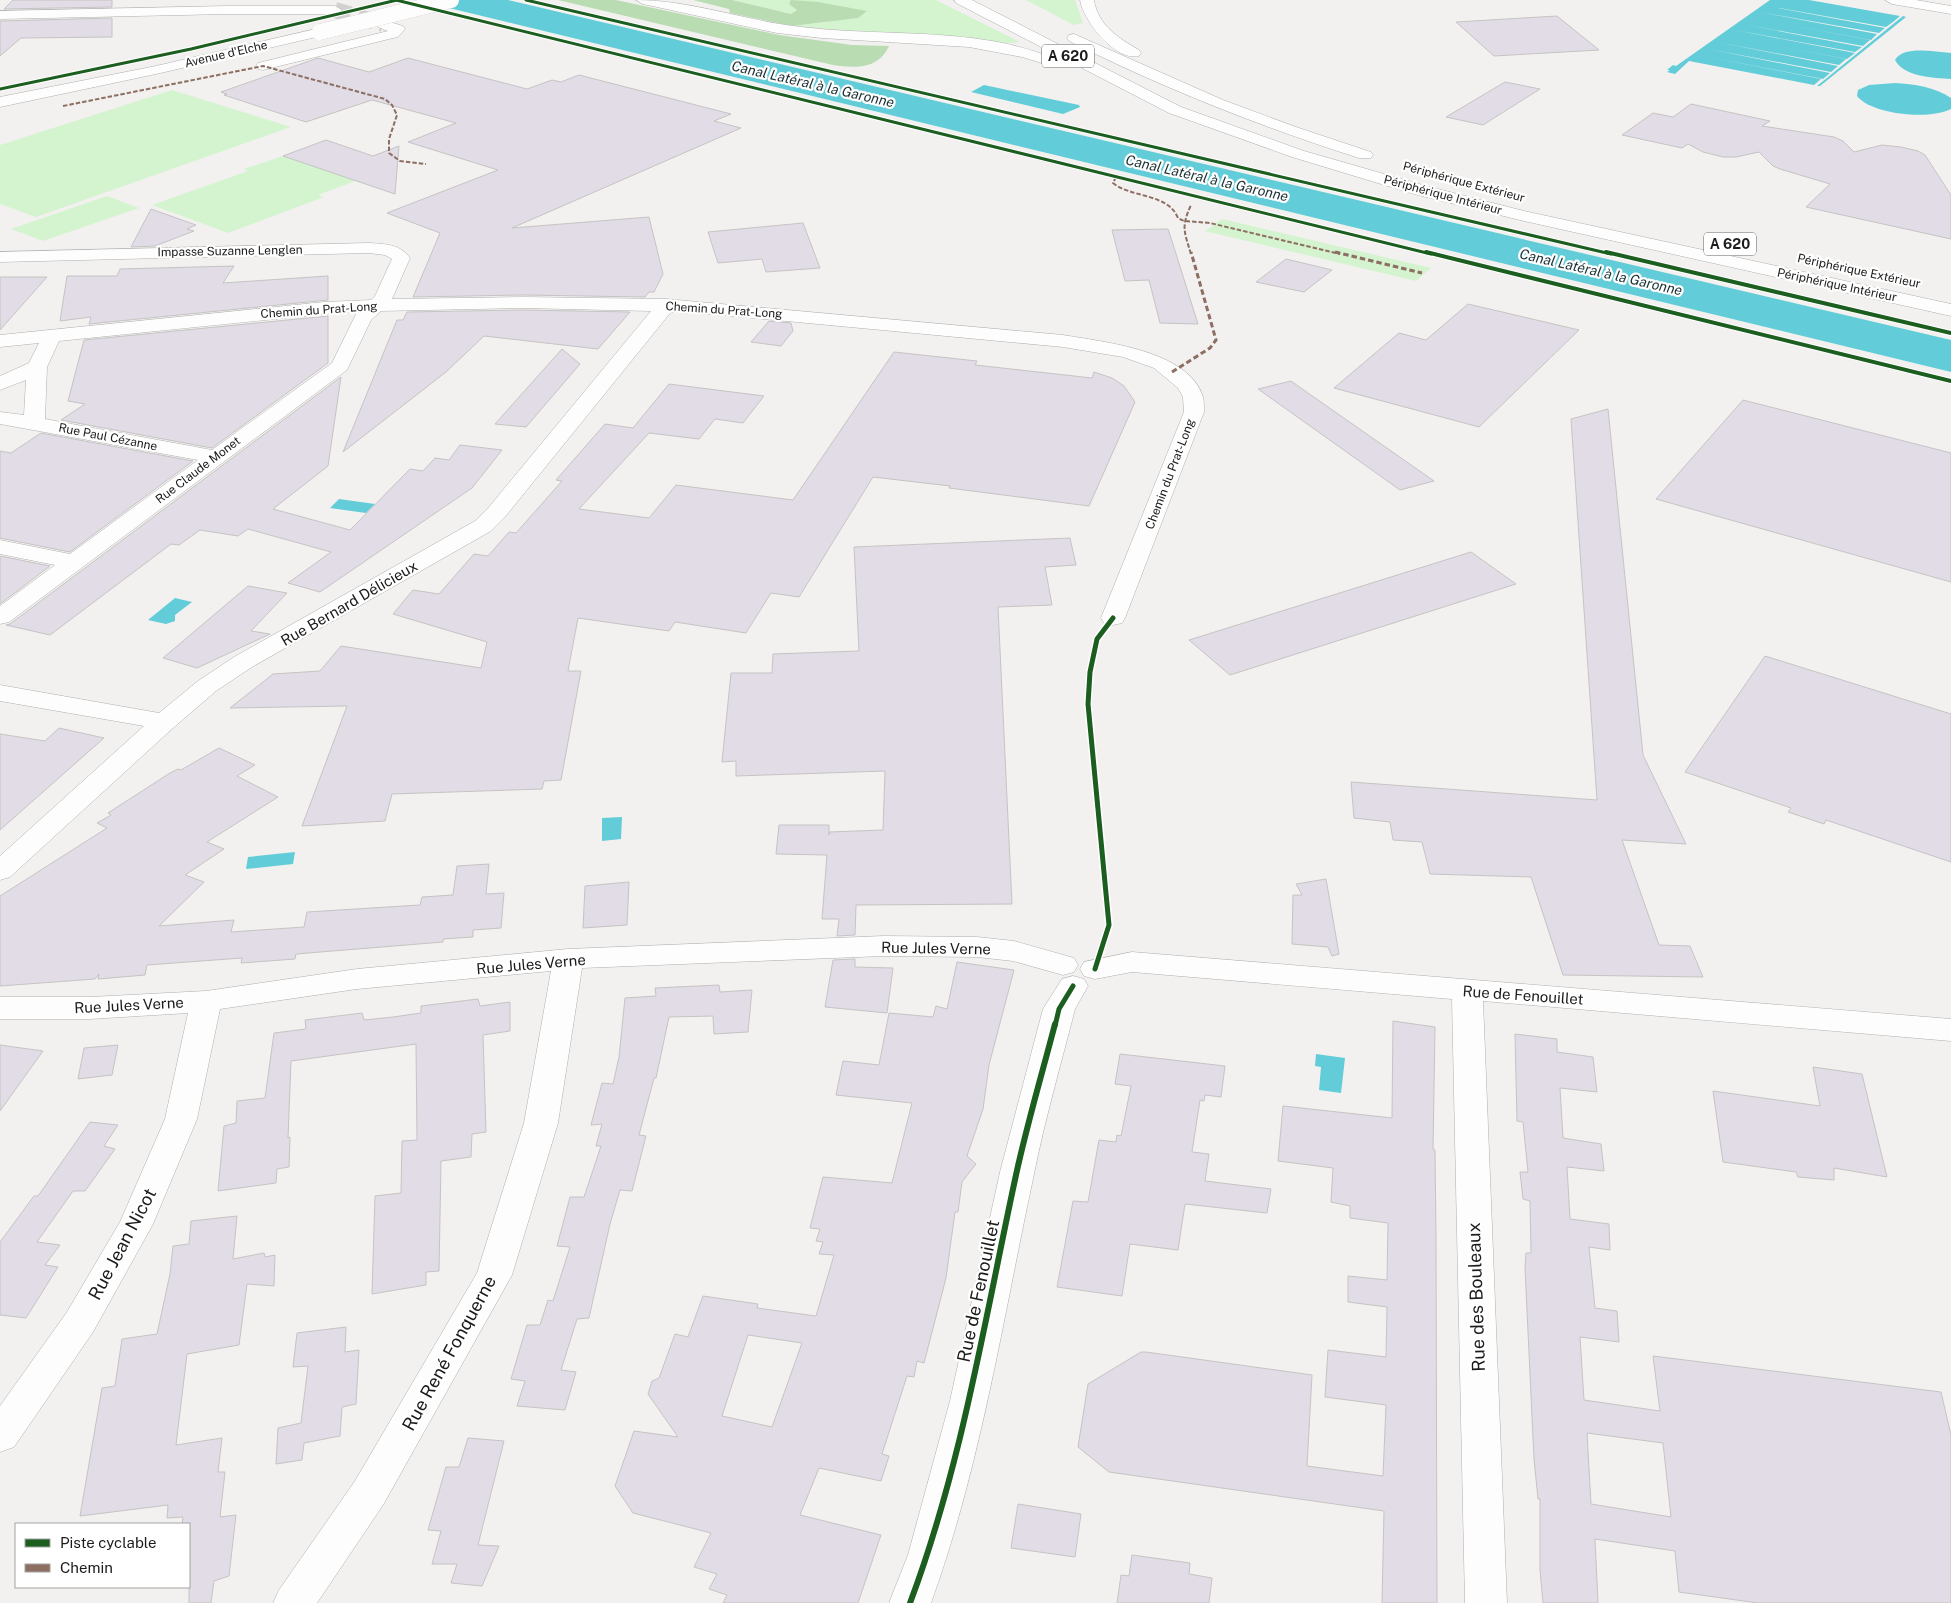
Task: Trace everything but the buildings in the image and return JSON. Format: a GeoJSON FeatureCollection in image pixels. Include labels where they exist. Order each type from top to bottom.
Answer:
{"type":"FeatureCollection","features":[{"type":"Feature","properties":{"kind":"main road","name":"Avenue d'Elche"},"geometry":{"type":"LineString","coordinates":[[0,94],[146,64],[414,0]]}},
{"type":"Feature","properties":{"kind":"main road","name":"Avenue d'Elche"},"geometry":{"type":"LineString","coordinates":[[0,102],[148,72],[451,0]]}},
{"type":"Feature","properties":{"kind":"main road"},"geometry":{"type":"LineString","coordinates":[[643,0],[792,30],[845,36],[948,40],[1007,49],[1052,62],[1117,91],[1175,110]]}},
{"type":"Feature","properties":{"kind":"main road","name":"Périphérique Intérieur"},"geometry":{"type":"LineString","coordinates":[[962,0],[1175,110],[1298,154],[1420,190],[1543,220],[1951,310]]}},
{"type":"Feature","properties":{"kind":"main road"},"geometry":{"type":"LineString","coordinates":[[1087,0],[1091,15],[1108,36],[1160,67],[1187,91]]}},
{"type":"Feature","properties":{"kind":"main road"},"geometry":{"type":"LineString","coordinates":[[1892,0],[1951,10]]}},
{"type":"Feature","properties":{"kind":"main road"},"geometry":{"type":"LineString","coordinates":[[0,15],[227,10],[335,10]]}},
{"type":"Feature","properties":{"kind":"main road"},"geometry":{"type":"LineString","coordinates":[[263,66],[393,34],[398,29],[382,24]]}},
{"type":"Feature","properties":{"kind":"main road","name":"A 620"},"geometry":{"type":"LineString","coordinates":[[1065,33],[1143,72],[1239,113],[1376,158]]}},
{"type":"Feature","properties":{"kind":"main road","name":"Périphérique Extérieur"},"geometry":{"type":"LineString","coordinates":[[1510,195],[1730,244]]}},
{"type":"Feature","properties":{"kind":"main road","name":"Impasse Suzanne Lenglen"},"geometry":{"type":"LineString","coordinates":[[0,256],[386,249],[398,254],[401,258],[383,299],[374,305]]}},
{"type":"Feature","properties":{"kind":"main road","name":"Chemin du Prat-Long"},"geometry":{"type":"LineString","coordinates":[[0,341],[260,314],[374,305],[516,303],[666,305],[840,319],[1064,341],[1127,352],[1161,364],[1187,385],[1193,397],[1194,412],[1113,618]]}},
{"type":"Feature","properties":{"kind":"main road","name":"Rue Claude Monet"},"geometry":{"type":"LineString","coordinates":[[0,617],[340,366],[363,317],[374,305]]}},
{"type":"Feature","properties":{"kind":"main road","name":"Rue Bernard Délicieux"},"geometry":{"type":"LineString","coordinates":[[0,871],[164,722],[207,686],[243,662],[483,526],[497,512],[666,305]]}},
{"type":"Feature","properties":{"kind":"main road"},"geometry":{"type":"LineString","coordinates":[[34,422],[37,367],[52,336]]}},
{"type":"Feature","properties":{"kind":"main road"},"geometry":{"type":"LineString","coordinates":[[0,384],[37,367]]}},
{"type":"Feature","properties":{"kind":"main road","name":"Rue Paul Cézanne"},"geometry":{"type":"LineString","coordinates":[[0,418],[34,422],[215,457]]}},
{"type":"Feature","properties":{"kind":"main road"},"geometry":{"type":"LineString","coordinates":[[0,547],[74,562]]}},
{"type":"Feature","properties":{"kind":"main road"},"geometry":{"type":"LineString","coordinates":[[0,693],[164,722]]}},
{"type":"Feature","properties":{"kind":"main road","name":"Rue Jules Verne"},"geometry":{"type":"LineString","coordinates":[[0,1008],[90,1008],[206,1001],[357,979],[568,959],[884,946],[977,947],[1014,951],[1077,973]]}},
{"type":"Feature","properties":{"kind":"main road","name":"Rue René Fonquerne"},"geometry":{"type":"LineString","coordinates":[[294,1603],[369,1492],[494,1275],[540,1123],[568,959]]}},
{"type":"Feature","properties":{"kind":"main road","name":"Rue de Fenouillet"},"geometry":{"type":"LineString","coordinates":[[910,1603],[928,1555],[969,1401],[1017,1172],[1052,1034],[1059,1009],[1077,973],[1132,962],[1951,1030]]}},
{"type":"Feature","properties":{"kind":"main road","name":"Rue des Bouleaux"},"geometry":{"type":"LineString","coordinates":[[1467,991],[1486,1603]]}},
{"type":"Feature","properties":{"kind":"main road","name":"Rue Jean Nicot"},"geometry":{"type":"LineString","coordinates":[[0,1436],[80,1322],[136,1224],[181,1119],[206,1001]]}},
{"type":"Feature","properties":{"kind":"green space"},"geometry":{"type":"Polygon","coordinates":[[[558,0],[616,0],[779,35],[852,45],[889,46],[879,60],[865,66],[833,65],[558,0]]]}},
{"type":"Feature","properties":{"kind":"green space"},"geometry":{"type":"Polygon","coordinates":[[[693,0],[732,0],[791,14],[797,10],[789,4],[791,0],[818,2],[867,11],[858,18],[792,26],[730,13],[729,9],[693,0]]]}},
{"type":"Feature","properties":{"kind":"green space"},"geometry":{"type":"Polygon","coordinates":[[[732,0],[936,0],[1020,42],[1000,44],[792,26],[829,22],[797,10],[791,14],[732,0]]]}},
{"type":"Feature","properties":{"kind":"green space"},"geometry":{"type":"Polygon","coordinates":[[[1026,0],[1075,0],[1083,23],[1074,25],[1026,0]]]}},
{"type":"Feature","properties":{"kind":"green space"},"geometry":{"type":"Polygon","coordinates":[[[172,90],[291,127],[36,217],[0,204],[0,145],[172,90]]]}},
{"type":"Feature","properties":{"kind":"green space"},"geometry":{"type":"Polygon","coordinates":[[[283,156],[358,180],[318,195],[324,197],[228,233],[152,205],[248,171],[244,169],[283,156]]]}},
{"type":"Feature","properties":{"kind":"green space"},"geometry":{"type":"Polygon","coordinates":[[[107,196],[139,208],[43,241],[11,229],[107,196]]]}},
{"type":"Feature","properties":{"kind":"green space"},"geometry":{"type":"Polygon","coordinates":[[[1222,219],[1431,268],[1416,281],[1205,231],[1222,219]]]}},
{"type":"Feature","properties":{"kind":"water","name":"Canal Latéral à la Garonne"},"geometry":{"type":"Polygon","coordinates":[[[416,0],[508,0],[1951,340],[1951,372],[416,0]]]}},
{"type":"Feature","properties":{"kind":"water"},"geometry":{"type":"Polygon","coordinates":[[[1770,0],[1809,0],[1900,16],[1886,27],[1768,6],[1885,28],[1879,33],[1759,12],[1877,34],[1871,40],[1751,18],[1870,40],[1863,46],[1742,24],[1862,47],[1855,52],[1734,30],[1855,53],[1847,59],[1726,36],[1846,59],[1839,65],[1717,42],[1838,66],[1831,72],[1708,49],[1830,73],[1823,79],[1698,55],[1821,79],[1814,85],[1689,61],[1675,74],[1667,72],[1673,65],[1676,66],[1770,0]]]}},
{"type":"Feature","properties":{"kind":"water"},"geometry":{"type":"Polygon","coordinates":[[[1903,16],[1906,17],[1820,86],[1817,86],[1903,16]]]}},
{"type":"Feature","properties":{"kind":"water"},"geometry":{"type":"Polygon","coordinates":[[[1931,51],[1951,53],[1951,79],[1920,76],[1905,70],[1895,60],[1906,52],[1931,51]]]}},
{"type":"Feature","properties":{"kind":"water"},"geometry":{"type":"Polygon","coordinates":[[[1895,83],[1917,85],[1945,94],[1951,98],[1951,109],[1930,114],[1902,114],[1875,108],[1857,96],[1858,90],[1869,85],[1895,83]]]}},
{"type":"Feature","properties":{"kind":"water"},"geometry":{"type":"Polygon","coordinates":[[[984,85],[1079,105],[1080,107],[1063,114],[971,92],[984,85]]]}},
{"type":"Feature","properties":{"kind":"water"},"geometry":{"type":"Polygon","coordinates":[[[339,499],[375,504],[366,513],[330,508],[339,499]]]}},
{"type":"Feature","properties":{"kind":"water"},"geometry":{"type":"Polygon","coordinates":[[[175,598],[192,602],[175,615],[175,621],[166,624],[148,620],[175,598]]]}},
{"type":"Feature","properties":{"kind":"water"},"geometry":{"type":"Polygon","coordinates":[[[622,817],[621,839],[602,841],[602,818],[622,817]]]}},
{"type":"Feature","properties":{"kind":"water"},"geometry":{"type":"Polygon","coordinates":[[[295,852],[293,864],[246,869],[248,857],[295,852]]]}},
{"type":"Feature","properties":{"kind":"water"},"geometry":{"type":"Polygon","coordinates":[[[1316,1054],[1345,1058],[1341,1093],[1319,1090],[1321,1067],[1315,1066],[1316,1054]]]}},
{"type":"Feature","properties":{"kind":"tunnel"},"geometry":{"type":"LineString","coordinates":[[335,10],[383,24]]}},
{"type":"Feature","properties":{"kind":"marked path"},"geometry":{"type":"LineString","coordinates":[[63,106],[263,66],[385,99],[392,105],[397,115],[387,147],[389,153],[393,158],[400,161],[426,164]]}},
{"type":"Feature","properties":{"kind":"marked path"},"geometry":{"type":"LineString","coordinates":[[1116,177],[1113,183],[1119,188],[1161,201],[1175,210],[1178,218],[1184,221],[1210,223],[1422,273]]}},
{"type":"Feature","properties":{"kind":"marked path"},"geometry":{"type":"LineString","coordinates":[[1172,372],[1210,348],[1216,340],[1184,230],[1184,221],[1191,205]]}},
{"type":"Feature","properties":{"kind":"cycle path"},"geometry":{"type":"LineString","coordinates":[[396,0],[1951,381]]}},
{"type":"Feature","properties":{"kind":"cycle path"},"geometry":{"type":"LineString","coordinates":[[0,89],[191,49],[397,0]]}},
{"type":"Feature","properties":{"kind":"cycle path"},"geometry":{"type":"LineString","coordinates":[[526,0],[1951,333]]}},
{"type":"Feature","properties":{"kind":"cycle path"},"geometry":{"type":"LineString","coordinates":[[1095,969],[1109,925],[1088,704],[1090,672],[1097,639],[1113,618]]}},
{"type":"Feature","properties":{"kind":"cycle path"},"geometry":{"type":"LineString","coordinates":[[910,1603],[928,1555],[969,1401],[1017,1172],[1050,1043],[1059,1009],[1073,986]]}}]}
